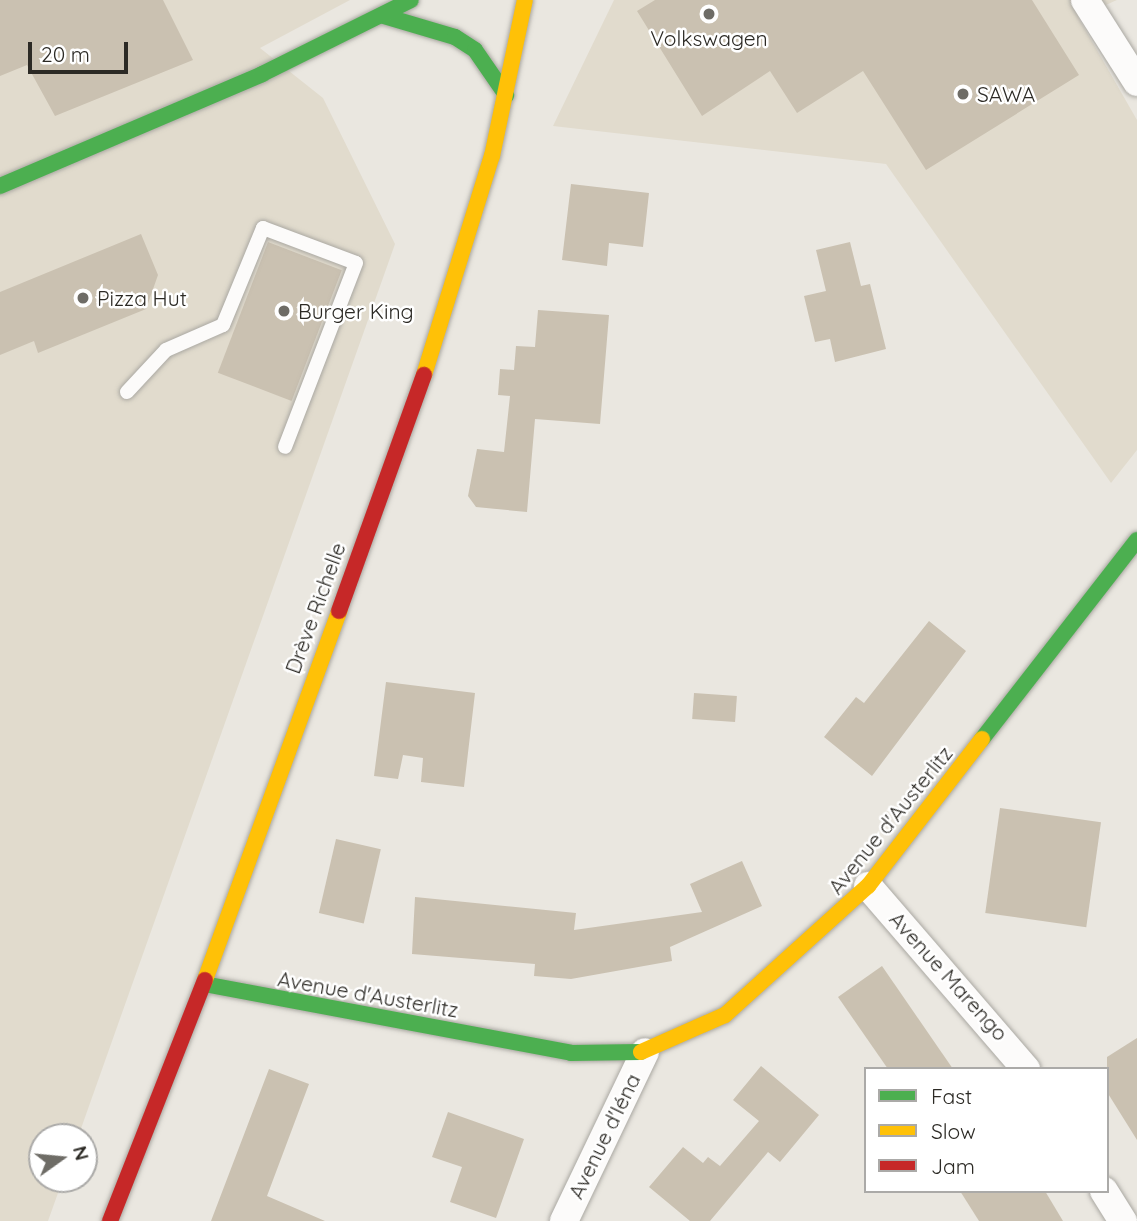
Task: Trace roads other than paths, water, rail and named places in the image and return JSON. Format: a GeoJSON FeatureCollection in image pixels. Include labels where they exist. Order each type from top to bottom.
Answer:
{"type":"FeatureCollection","features":[{"type":"Feature","properties":{"kind":"main road"},"geometry":{"type":"LineString","coordinates":[[0,186],[384,16],[411,0]]}},
{"type":"Feature","properties":{"kind":"main road","name":"Drève Richelle"},"geometry":{"type":"LineString","coordinates":[[110,1221],[204,984],[453,295],[506,95],[525,0]]}},
{"type":"Feature","properties":{"kind":"main road"},"geometry":{"type":"LineString","coordinates":[[384,16],[456,37],[475,50],[506,95]]}},
{"type":"Feature","properties":{"kind":"main road","name":"Avenue d'Austerlitz"},"geometry":{"type":"LineString","coordinates":[[204,984],[571,1053],[645,1052],[725,1015],[868,886],[1137,540]]}},
{"type":"Feature","properties":{"kind":"street"},"geometry":{"type":"LineString","coordinates":[[1085,0],[1137,82]]}},
{"type":"Feature","properties":{"kind":"street","name":"Avenue Marengo"},"geometry":{"type":"LineString","coordinates":[[868,886],[1024,1067]]}},
{"type":"Feature","properties":{"kind":"street","name":"Avenue d'Iéna"},"geometry":{"type":"LineString","coordinates":[[564,1221],[645,1052]]}},
{"type":"Feature","properties":{"kind":"street"},"geometry":{"type":"LineString","coordinates":[[1105,1193],[1123,1221]]}},
{"type":"Feature","properties":{"kind":"lane"},"geometry":{"type":"LineString","coordinates":[[127,392],[166,350],[223,325],[263,229],[356,262],[285,447]]}},
{"type":"Feature","properties":{"kind":"place","name":"Volkswagen"},"geometry":{"type":"Point","coordinates":[709,14]}},
{"type":"Feature","properties":{"kind":"place","name":"SAWA"},"geometry":{"type":"Point","coordinates":[963,94]}},
{"type":"Feature","properties":{"kind":"place","name":"Pizza Hut"},"geometry":{"type":"Point","coordinates":[83,298]}},
{"type":"Feature","properties":{"kind":"place","name":"Burger King"},"geometry":{"type":"Point","coordinates":[284,311]}}]}
